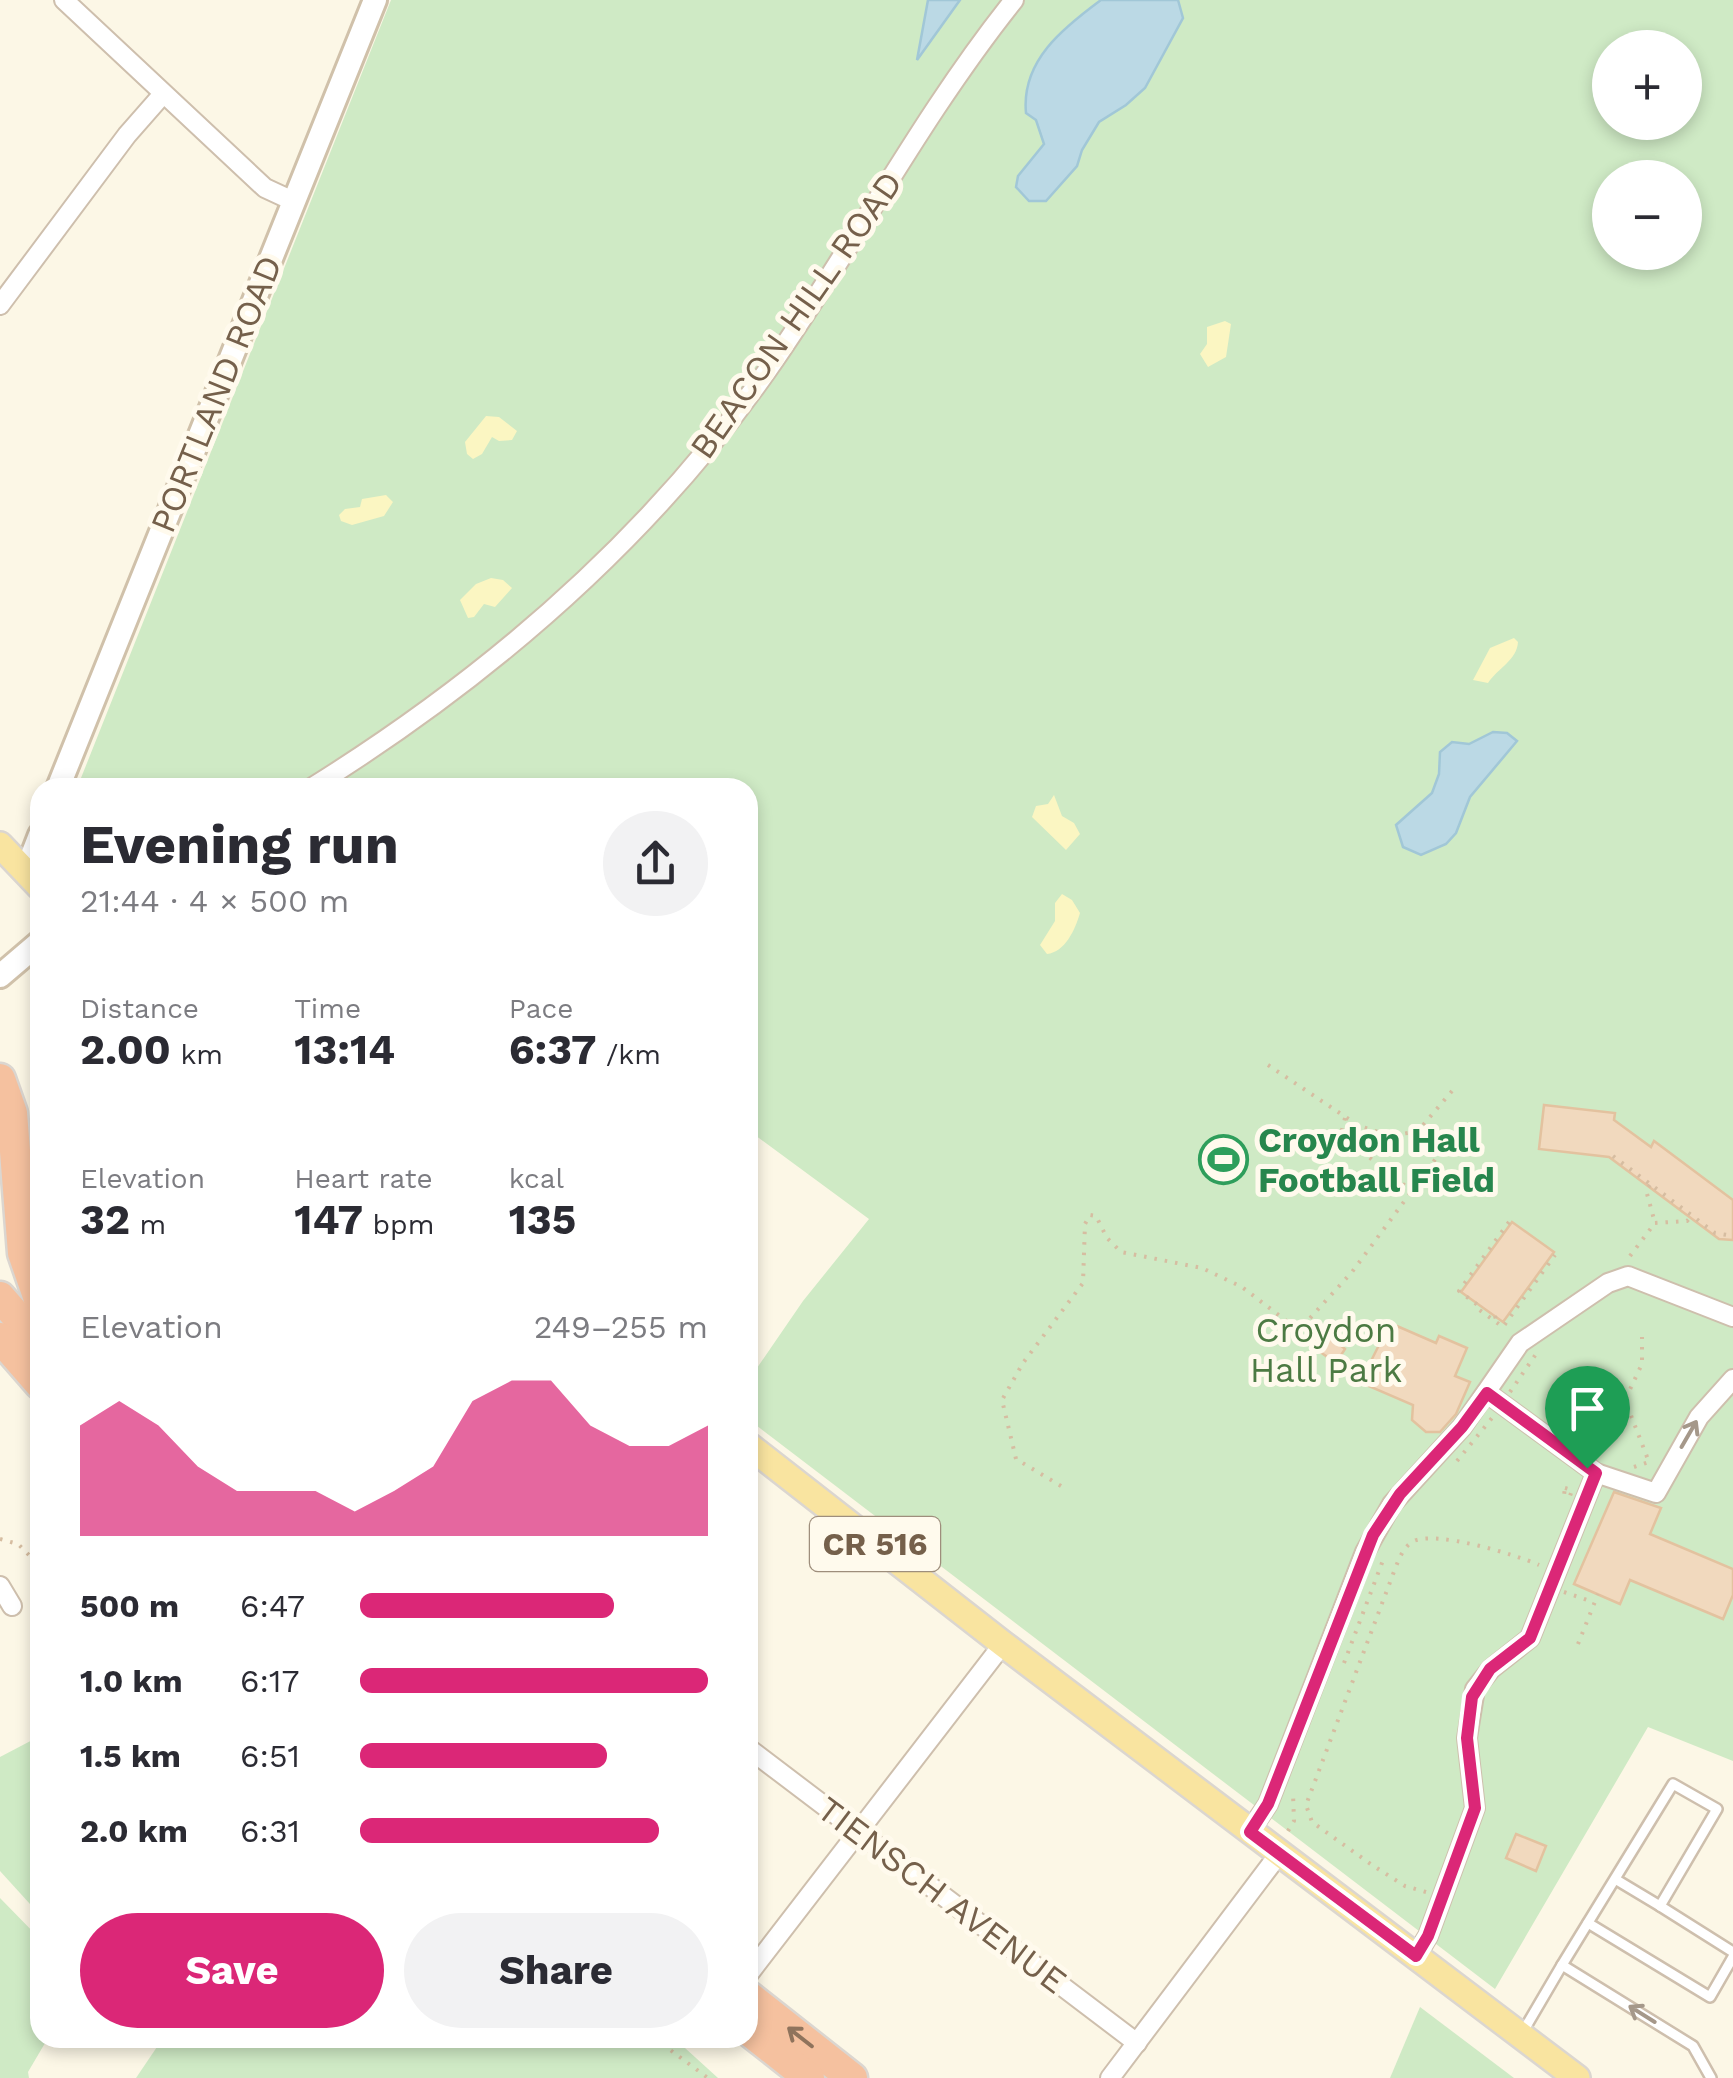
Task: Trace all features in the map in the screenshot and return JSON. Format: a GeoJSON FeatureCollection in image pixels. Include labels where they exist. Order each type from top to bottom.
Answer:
{"type":"FeatureCollection","features":[{"type":"Feature","properties":{"kind":"highway"},"geometry":{"type":"LineString","coordinates":[[0,1079],[12,1113],[22,1253],[30,1275]]}},
{"type":"Feature","properties":{"kind":"highway"},"geometry":{"type":"LineString","coordinates":[[0,1297],[30,1332]]}},
{"type":"Feature","properties":{"kind":"highway"},"geometry":{"type":"LineString","coordinates":[[0,1338],[30,1372]]}},
{"type":"Feature","properties":{"kind":"highway"},"geometry":{"type":"LineString","coordinates":[[758,2004],[852,2078]]}},
{"type":"Feature","properties":{"kind":"highway"},"geometry":{"type":"LineString","coordinates":[[758,2038],[810,2078]]}},
{"type":"Feature","properties":{"kind":"main road"},"geometry":{"type":"LineString","coordinates":[[0,845],[30,876]]}},
{"type":"Feature","properties":{"kind":"main road","name":"CR 516"},"geometry":{"type":"LineString","coordinates":[[758,1453],[1250,1832],[1282,1844],[1416,1956],[1577,2078]]}},
{"type":"Feature","properties":{"kind":"street"},"geometry":{"type":"LineString","coordinates":[[64,0],[265,188],[293,201]]}},
{"type":"Feature","properties":{"kind":"street","name":"PORTLAND ROAD"},"geometry":{"type":"LineString","coordinates":[[62,778],[375,0]]}},
{"type":"Feature","properties":{"kind":"street","name":"BEACON HILL ROAD"},"geometry":{"type":"LineString","coordinates":[[326,778],[402,729],[489,663],[575,588],[663,500],[765,374],[835,272],[932,114],[1014,0]]}},
{"type":"Feature","properties":{"kind":"street"},"geometry":{"type":"LineString","coordinates":[[0,305],[127,134],[162,94]]}},
{"type":"Feature","properties":{"kind":"street"},"geometry":{"type":"LineString","coordinates":[[0,976],[30,950]]}},
{"type":"Feature","properties":{"kind":"street"},"geometry":{"type":"LineString","coordinates":[[1250,1832],[1268,1804],[1373,1535],[1400,1494],[1462,1427],[1510,1353],[1526,1336],[1615,1280],[1641,1278],[1733,1317]]}},
{"type":"Feature","properties":{"kind":"street"},"geometry":{"type":"LineString","coordinates":[[1487,1393],[1596,1473],[1656,1492],[1699,1417],[1732,1380]]}},
{"type":"Feature","properties":{"kind":"street"},"geometry":{"type":"LineString","coordinates":[[1416,1956],[1428,1936],[1475,1808],[1467,1738],[1472,1697],[1490,1669],[1528,1642],[1596,1473]]}},
{"type":"Feature","properties":{"kind":"street"},"geometry":{"type":"LineString","coordinates":[[0,1586],[12,1606]]}},
{"type":"Feature","properties":{"kind":"street"},"geometry":{"type":"LineString","coordinates":[[758,1962],[1003,1644]]}},
{"type":"Feature","properties":{"kind":"street","name":"TIENSCH AVENUE"},"geometry":{"type":"LineString","coordinates":[[758,1756],[1137,2042]]}},
{"type":"Feature","properties":{"kind":"street"},"geometry":{"type":"LineString","coordinates":[[1110,2078],[1282,1844]]}},
{"type":"Feature","properties":{"kind":"lane"},"geometry":{"type":"LineString","coordinates":[[1520,2035],[1672,1784],[1718,1809],[1660,1906]]}},
{"type":"Feature","properties":{"kind":"lane"},"geometry":{"type":"LineString","coordinates":[[1588,1923],[1710,1997],[1733,1952],[1615,1879]]}},
{"type":"Feature","properties":{"kind":"lane"},"geometry":{"type":"LineString","coordinates":[[1562,1965],[1693,2046],[1711,2078]]}},
{"type":"Feature","properties":{"kind":"path"},"geometry":{"type":"LineString","coordinates":[[1268,1066],[1345,1118],[1378,1134],[1407,1135],[1427,1123],[1452,1091]]}},
{"type":"Feature","properties":{"kind":"path"},"geometry":{"type":"LineString","coordinates":[[1345,1118],[1342,1133],[1347,1141],[1413,1192]]}},
{"type":"Feature","properties":{"kind":"path"},"geometry":{"type":"LineString","coordinates":[[1061,1486],[1016,1459],[1002,1400],[1083,1283],[1085,1224],[1090,1215],[1096,1216],[1107,1238],[1125,1254],[1202,1268],[1242,1287],[1298,1328],[1312,1320],[1437,1157],[1460,1134]]}},
{"type":"Feature","properties":{"kind":"path"},"geometry":{"type":"LineString","coordinates":[[1612,1156],[1717,1234],[1733,1236]]}},
{"type":"Feature","properties":{"kind":"path"},"geometry":{"type":"LineString","coordinates":[[1650,1185],[1646,1190],[1655,1223]]}},
{"type":"Feature","properties":{"kind":"path"},"geometry":{"type":"LineString","coordinates":[[1655,1223],[1688,1222],[1692,1216]]}},
{"type":"Feature","properties":{"kind":"path"},"geometry":{"type":"LineString","coordinates":[[1509,1222],[1458,1291],[1503,1327],[1555,1255]]}},
{"type":"Feature","properties":{"kind":"path"},"geometry":{"type":"LineString","coordinates":[[1630,1256],[1655,1223]]}},
{"type":"Feature","properties":{"kind":"path"},"geometry":{"type":"LineString","coordinates":[[1495,1316],[1498,1323]]}},
{"type":"Feature","properties":{"kind":"path"},"geometry":{"type":"LineString","coordinates":[[1626,1471],[1648,1462],[1625,1400],[1642,1364],[1642,1336]]}},
{"type":"Feature","properties":{"kind":"path"},"geometry":{"type":"LineString","coordinates":[[1585,1373],[1627,1394]]}},
{"type":"Feature","properties":{"kind":"path"},"geometry":{"type":"LineString","coordinates":[[1452,1466],[1498,1410]]}},
{"type":"Feature","properties":{"kind":"path"},"geometry":{"type":"LineString","coordinates":[[0,1539],[18,1544],[30,1556]]}},
{"type":"Feature","properties":{"kind":"path"},"geometry":{"type":"LineString","coordinates":[[1446,1890],[1423,1892],[1405,1886],[1312,1822],[1306,1804],[1394,1569],[1410,1544],[1420,1539],[1436,1539],[1494,1550],[1540,1565],[1552,1583],[1594,1602]]}},
{"type":"Feature","properties":{"kind":"path"},"geometry":{"type":"LineString","coordinates":[[1341,1669],[1389,1546]]}},
{"type":"Feature","properties":{"kind":"path"},"geometry":{"type":"LineString","coordinates":[[1578,1644],[1598,1594]]}},
{"type":"Feature","properties":{"kind":"path"},"geometry":{"type":"LineString","coordinates":[[1282,1844],[1294,1820],[1294,1791]]}},
{"type":"Feature","properties":{"kind":"path"},"geometry":{"type":"LineString","coordinates":[[668,2048],[708,2078]]}},
{"type":"Feature","properties":{"kind":"green space","name":"Croydon Hall Park"},"geometry":{"type":"Polygon","coordinates":[[[391,0],[1733,0],[1733,1761],[1648,1727],[1495,1989],[758,1427],[758,1366],[803,1301],[869,1219],[758,1137],[758,778],[81,778],[391,0]]]}},
{"type":"Feature","properties":{"kind":"green space"},"geometry":{"type":"Polygon","coordinates":[[[30,1741],[30,1904],[0,1871],[0,1757],[30,1741]]]}},
{"type":"Feature","properties":{"kind":"green space"},"geometry":{"type":"Polygon","coordinates":[[[0,1898],[30,1929],[30,2048],[42,2048],[28,2072],[29,2078],[0,2078],[0,1898]]]}},
{"type":"Feature","properties":{"kind":"green space"},"geometry":{"type":"Polygon","coordinates":[[[1420,2007],[1514,2078],[1390,2078],[1420,2007]]]}},
{"type":"Feature","properties":{"kind":"green space"},"geometry":{"type":"Polygon","coordinates":[[[156,2048],[685,2048],[718,2078],[136,2078],[156,2048]]]}},
{"type":"Feature","properties":{"kind":"sand"},"geometry":{"type":"Polygon","coordinates":[[[1225,321],[1231,324],[1226,357],[1208,367],[1200,354],[1207,344],[1207,327],[1225,321]]]}},
{"type":"Feature","properties":{"kind":"sand"},"geometry":{"type":"Polygon","coordinates":[[[486,416],[499,417],[517,431],[512,440],[492,437],[482,454],[473,459],[467,454],[465,442],[486,416]]]}},
{"type":"Feature","properties":{"kind":"sand"},"geometry":{"type":"Polygon","coordinates":[[[386,495],[393,502],[384,516],[352,525],[341,521],[339,515],[345,509],[360,507],[362,499],[386,495]]]}},
{"type":"Feature","properties":{"kind":"sand"},"geometry":{"type":"Polygon","coordinates":[[[491,578],[503,580],[512,588],[495,607],[484,604],[474,617],[468,618],[460,600],[476,584],[491,578]]]}},
{"type":"Feature","properties":{"kind":"sand"},"geometry":{"type":"Polygon","coordinates":[[[1514,638],[1518,642],[1514,654],[1488,683],[1473,680],[1490,648],[1514,638]]]}},
{"type":"Feature","properties":{"kind":"sand"},"geometry":{"type":"Polygon","coordinates":[[[1054,795],[1062,816],[1074,823],[1080,834],[1066,850],[1032,817],[1036,806],[1048,804],[1054,795]]]}},
{"type":"Feature","properties":{"kind":"sand"},"geometry":{"type":"Polygon","coordinates":[[[1062,894],[1072,900],[1080,913],[1064,945],[1047,954],[1040,945],[1055,921],[1055,903],[1062,894]]]}},
{"type":"Feature","properties":{"kind":"water"},"geometry":{"type":"Polygon","coordinates":[[[928,0],[960,0],[917,60],[928,0]]]}},
{"type":"Feature","properties":{"kind":"water"},"geometry":{"type":"Polygon","coordinates":[[[1101,0],[1178,0],[1183,18],[1145,88],[1099,122],[1077,166],[1046,201],[1029,201],[1016,187],[1018,176],[1044,144],[1036,120],[1026,113],[1030,77],[1059,34],[1101,0]]]}},
{"type":"Feature","properties":{"kind":"water"},"geometry":{"type":"Polygon","coordinates":[[[1493,732],[1507,733],[1517,741],[1470,797],[1456,833],[1446,844],[1421,855],[1403,847],[1396,825],[1432,793],[1439,774],[1440,752],[1452,742],[1469,744],[1493,732]]]}},
{"type":"Feature","properties":{"kind":"building"},"geometry":{"type":"Polygon","coordinates":[[[1544,1105],[1615,1113],[1614,1120],[1651,1147],[1654,1141],[1733,1200],[1733,1240],[1719,1239],[1609,1157],[1539,1149],[1544,1105]]]}},
{"type":"Feature","properties":{"kind":"building"},"geometry":{"type":"Polygon","coordinates":[[[1512,1222],[1554,1252],[1503,1322],[1461,1292],[1512,1222]]]}},
{"type":"Feature","properties":{"kind":"building"},"geometry":{"type":"Polygon","coordinates":[[[1390,1323],[1436,1343],[1439,1336],[1467,1348],[1455,1376],[1470,1382],[1456,1414],[1440,1432],[1426,1432],[1412,1420],[1413,1405],[1364,1384],[1364,1375],[1390,1323]]]}},
{"type":"Feature","properties":{"kind":"building"},"geometry":{"type":"Polygon","coordinates":[[[1316,1324],[1345,1349],[1336,1363],[1303,1340],[1316,1324]]]}},
{"type":"Feature","properties":{"kind":"building"},"geometry":{"type":"Polygon","coordinates":[[[1614,1492],[1661,1508],[1650,1534],[1733,1569],[1733,1595],[1723,1619],[1630,1580],[1620,1604],[1574,1584],[1614,1492]]]}},
{"type":"Feature","properties":{"kind":"building"},"geometry":{"type":"Polygon","coordinates":[[[1516,1834],[1546,1846],[1536,1871],[1506,1858],[1516,1834]]]}},
{"type":"Feature","properties":{"kind":"place","name":"Croydon Hall Football Field"},"geometry":{"type":"Point","coordinates":[1223,1160]}},
{"type":"Feature","properties":{"kind":"route"},"geometry":{"type":"LineString","coordinates":[[1487,1393],[1587,1468],[1596,1473],[1530,1638],[1526,1645],[1490,1669],[1475,1688],[1468,1713],[1467,1746],[1476,1792],[1475,1808],[1428,1936],[1416,1956],[1250,1832],[1268,1804],[1373,1535],[1400,1494],[1462,1427],[1487,1393]]}}]}
